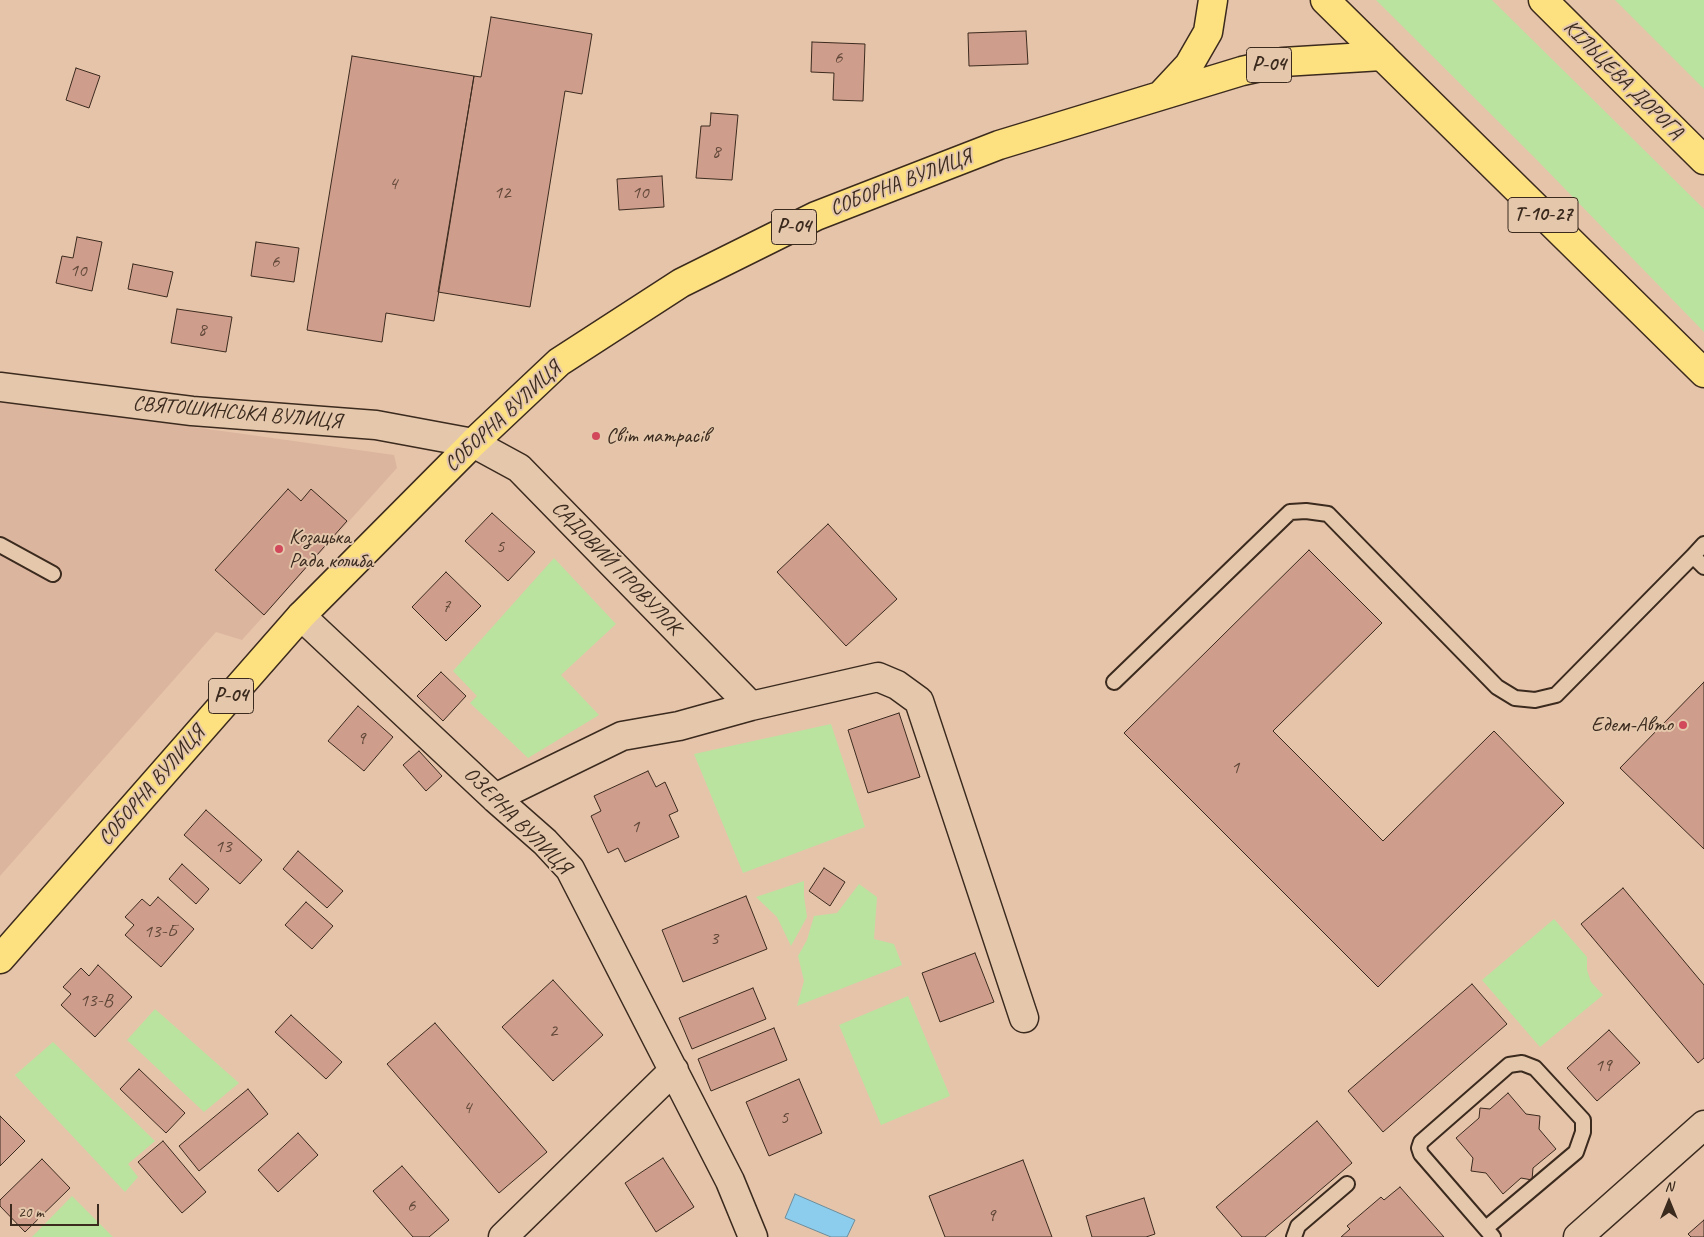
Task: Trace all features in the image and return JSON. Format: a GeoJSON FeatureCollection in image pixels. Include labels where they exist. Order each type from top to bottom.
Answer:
{"type":"FeatureCollection","features":[{"type":"Feature","properties":{"kind":"main road","name":"СОБОРНА ВУЛИЦЯ"},"geometry":{"type":"LineString","coordinates":[[1161,95],[1189,65],[1208,32],[1213,0]]}},
{"type":"Feature","properties":{"kind":"main road","name":"Т-10-27"},"geometry":{"type":"LineString","coordinates":[[1325,0],[1704,373]]}},
{"type":"Feature","properties":{"kind":"main road","name":"КІЛЬЦЕВА ДОРОГА"},"geometry":{"type":"LineString","coordinates":[[1543,0],[1704,160]]}},
{"type":"Feature","properties":{"kind":"main road","name":"СОБОРНА ВУЛИЦЯ"},"geometry":{"type":"LineString","coordinates":[[0,959],[301,616],[473,443],[559,362],[689,279],[816,216],[999,145],[1242,71],[1283,62],[1382,56]]}},
{"type":"Feature","properties":{"kind":"street","name":"СВЯТОШИНСЬКА ВУЛИЦЯ"},"geometry":{"type":"LineString","coordinates":[[0,387],[192,410],[376,425],[473,443]]}},
{"type":"Feature","properties":{"kind":"street","name":"САДОВИЙ ПРОВУЛОК"},"geometry":{"type":"LineString","coordinates":[[473,443],[519,468],[750,706]]}},
{"type":"Feature","properties":{"kind":"street","name":"ОЗЕРНА ВУЛИЦЯ"},"geometry":{"type":"LineString","coordinates":[[301,616],[495,798],[545,842],[570,869],[730,1181],[754,1237]]}},
{"type":"Feature","properties":{"kind":"street"},"geometry":{"type":"LineString","coordinates":[[495,798],[622,736],[679,726],[750,706],[878,677],[897,685],[919,701],[1024,1018]]}},
{"type":"Feature","properties":{"kind":"street"},"geometry":{"type":"LineString","coordinates":[[503,1237],[674,1070]]}},
{"type":"Feature","properties":{"kind":"street"},"geometry":{"type":"LineString","coordinates":[[1578,1237],[1704,1125]]}},
{"type":"Feature","properties":{"kind":"lane"},"geometry":{"type":"LineString","coordinates":[[1114,682],[1290,512],[1306,511],[1328,514],[1497,687],[1515,698],[1535,700],[1556,695],[1704,544]]}},
{"type":"Feature","properties":{"kind":"lane"},"geometry":{"type":"LineString","coordinates":[[0,545],[53,574]]}},
{"type":"Feature","properties":{"kind":"lane"},"geometry":{"type":"LineString","coordinates":[[1693,556],[1704,567]]}},
{"type":"Feature","properties":{"kind":"lane"},"geometry":{"type":"LineString","coordinates":[[1522,1064],[1535,1068],[1583,1120],[1583,1132],[1576,1152],[1490,1232],[1421,1154],[1418,1148],[1421,1142],[1509,1066],[1522,1064]]}},
{"type":"Feature","properties":{"kind":"lane"},"geometry":{"type":"LineString","coordinates":[[1294,1237],[1298,1226],[1347,1184]]}},
{"type":"Feature","properties":{"kind":"shaded area"},"geometry":{"type":"Polygon","coordinates":[[[0,400],[394,455],[397,468],[242,640],[216,632],[0,876],[0,400]]]}},
{"type":"Feature","properties":{"kind":"green space"},"geometry":{"type":"Polygon","coordinates":[[[1376,0],[1492,0],[1704,209],[1704,332],[1534,157],[1376,0]]]}},
{"type":"Feature","properties":{"kind":"green space"},"geometry":{"type":"Polygon","coordinates":[[[1615,0],[1704,0],[1704,89],[1615,0]]]}},
{"type":"Feature","properties":{"kind":"green space"},"geometry":{"type":"Polygon","coordinates":[[[554,558],[616,624],[561,675],[599,715],[528,758],[470,703],[477,696],[453,671],[554,558]]]}},
{"type":"Feature","properties":{"kind":"green space"},"geometry":{"type":"Polygon","coordinates":[[[831,724],[865,827],[743,873],[694,754],[831,724]]]}},
{"type":"Feature","properties":{"kind":"green space"},"geometry":{"type":"Polygon","coordinates":[[[804,881],[807,917],[791,946],[777,917],[756,897],[804,881]]]}},
{"type":"Feature","properties":{"kind":"green space"},"geometry":{"type":"Polygon","coordinates":[[[859,884],[877,897],[874,939],[894,944],[902,965],[797,1006],[804,981],[798,956],[807,940],[814,916],[837,913],[859,884]]]}},
{"type":"Feature","properties":{"kind":"green space"},"geometry":{"type":"Polygon","coordinates":[[[1554,919],[1587,957],[1587,970],[1591,982],[1603,995],[1540,1047],[1482,980],[1554,919]]]}},
{"type":"Feature","properties":{"kind":"green space"},"geometry":{"type":"Polygon","coordinates":[[[908,996],[950,1096],[881,1125],[839,1025],[908,996]]]}},
{"type":"Feature","properties":{"kind":"green space"},"geometry":{"type":"Polygon","coordinates":[[[155,1009],[239,1083],[204,1112],[127,1040],[155,1009]]]}},
{"type":"Feature","properties":{"kind":"green space"},"geometry":{"type":"Polygon","coordinates":[[[53,1042],[155,1141],[128,1164],[138,1177],[125,1192],[15,1075],[53,1042]]]}},
{"type":"Feature","properties":{"kind":"green space"},"geometry":{"type":"Polygon","coordinates":[[[72,1196],[113,1237],[32,1237],[72,1196]]]}},
{"type":"Feature","properties":{"kind":"water"},"geometry":{"type":"Polygon","coordinates":[[[795,1194],[855,1220],[847,1237],[831,1237],[785,1218],[795,1194]]]}},
{"type":"Feature","properties":{"kind":"building"},"geometry":{"type":"Polygon","coordinates":[[[491,17],[592,34],[582,94],[565,91],[530,307],[438,292],[474,76],[481,77],[491,17]]]}},
{"type":"Feature","properties":{"kind":"building"},"geometry":{"type":"Polygon","coordinates":[[[1026,31],[1028,64],[969,66],[968,33],[1026,31]]]}},
{"type":"Feature","properties":{"kind":"building"},"geometry":{"type":"Polygon","coordinates":[[[812,42],[865,44],[863,101],[833,100],[834,73],[811,72],[812,42]]]}},
{"type":"Feature","properties":{"kind":"building"},"geometry":{"type":"Polygon","coordinates":[[[352,56],[474,76],[434,321],[386,313],[382,342],[307,330],[352,56]]]}},
{"type":"Feature","properties":{"kind":"building"},"geometry":{"type":"Polygon","coordinates":[[[76,68],[100,76],[89,108],[66,100],[76,68]]]}},
{"type":"Feature","properties":{"kind":"building"},"geometry":{"type":"Polygon","coordinates":[[[711,113],[738,115],[732,180],[696,178],[701,126],[710,126],[711,113]]]}},
{"type":"Feature","properties":{"kind":"building"},"geometry":{"type":"Polygon","coordinates":[[[662,176],[664,207],[619,210],[617,179],[662,176]]]}},
{"type":"Feature","properties":{"kind":"building"},"geometry":{"type":"Polygon","coordinates":[[[77,237],[102,242],[92,291],[56,283],[62,256],[73,258],[77,237]]]}},
{"type":"Feature","properties":{"kind":"building"},"geometry":{"type":"Polygon","coordinates":[[[256,242],[299,248],[294,282],[251,276],[256,242]]]}},
{"type":"Feature","properties":{"kind":"building"},"geometry":{"type":"Polygon","coordinates":[[[133,264],[173,272],[167,297],[128,289],[133,264]]]}},
{"type":"Feature","properties":{"kind":"building"},"geometry":{"type":"Polygon","coordinates":[[[177,309],[232,317],[226,352],[171,343],[177,309]]]}},
{"type":"Feature","properties":{"kind":"building"},"geometry":{"type":"Polygon","coordinates":[[[288,489],[301,501],[311,489],[347,521],[264,615],[215,570],[288,489]]]}},
{"type":"Feature","properties":{"kind":"building"},"geometry":{"type":"Polygon","coordinates":[[[492,513],[535,552],[508,581],[465,541],[492,513]]]}},
{"type":"Feature","properties":{"kind":"building"},"geometry":{"type":"Polygon","coordinates":[[[828,524],[897,599],[846,646],[777,572],[828,524]]]}},
{"type":"Feature","properties":{"kind":"building"},"geometry":{"type":"Polygon","coordinates":[[[1309,550],[1382,623],[1273,731],[1383,841],[1494,731],[1564,803],[1378,987],[1124,733],[1309,550]]]}},
{"type":"Feature","properties":{"kind":"building"},"geometry":{"type":"Polygon","coordinates":[[[446,572],[481,606],[446,641],[412,607],[446,572]]]}},
{"type":"Feature","properties":{"kind":"building"},"geometry":{"type":"Polygon","coordinates":[[[441,672],[466,696],[443,721],[417,696],[441,672]]]}},
{"type":"Feature","properties":{"kind":"building","name":"Едем-Авто"},"geometry":{"type":"Polygon","coordinates":[[[1704,682],[1704,849],[1620,768],[1704,682]]]}},
{"type":"Feature","properties":{"kind":"building"},"geometry":{"type":"Polygon","coordinates":[[[358,706],[393,737],[364,771],[328,741],[358,706]]]}},
{"type":"Feature","properties":{"kind":"building"},"geometry":{"type":"Polygon","coordinates":[[[899,713],[920,777],[868,793],[848,730],[899,713]]]}},
{"type":"Feature","properties":{"kind":"building"},"geometry":{"type":"Polygon","coordinates":[[[419,751],[442,776],[426,791],[403,765],[419,751]]]}},
{"type":"Feature","properties":{"kind":"building"},"geometry":{"type":"Polygon","coordinates":[[[648,771],[656,787],[665,782],[678,811],[669,815],[679,837],[625,862],[618,848],[608,853],[591,816],[601,811],[594,796],[648,771]]]}},
{"type":"Feature","properties":{"kind":"building"},"geometry":{"type":"Polygon","coordinates":[[[206,810],[262,860],[240,884],[184,835],[206,810]]]}},
{"type":"Feature","properties":{"kind":"building"},"geometry":{"type":"Polygon","coordinates":[[[298,851],[343,891],[327,908],[283,869],[298,851]]]}},
{"type":"Feature","properties":{"kind":"building"},"geometry":{"type":"Polygon","coordinates":[[[182,864],[209,889],[196,904],[169,879],[182,864]]]}},
{"type":"Feature","properties":{"kind":"building"},"geometry":{"type":"Polygon","coordinates":[[[824,868],[845,882],[830,906],[809,891],[824,868]]]}},
{"type":"Feature","properties":{"kind":"building"},"geometry":{"type":"Polygon","coordinates":[[[1623,888],[1704,985],[1704,1058],[1698,1063],[1581,924],[1623,888]]]}},
{"type":"Feature","properties":{"kind":"building"},"geometry":{"type":"Polygon","coordinates":[[[746,896],[767,949],[683,982],[662,930],[746,896]]]}},
{"type":"Feature","properties":{"kind":"building"},"geometry":{"type":"Polygon","coordinates":[[[158,897],[194,929],[161,967],[125,935],[134,925],[125,917],[142,899],[150,906],[158,897]]]}},
{"type":"Feature","properties":{"kind":"building"},"geometry":{"type":"Polygon","coordinates":[[[306,902],[333,926],[312,949],[285,925],[306,902]]]}},
{"type":"Feature","properties":{"kind":"building"},"geometry":{"type":"Polygon","coordinates":[[[975,953],[994,1002],[940,1022],[922,973],[975,953]]]}},
{"type":"Feature","properties":{"kind":"building"},"geometry":{"type":"Polygon","coordinates":[[[98,965],[132,997],[95,1037],[61,1005],[71,994],[63,987],[81,968],[89,976],[98,965]]]}},
{"type":"Feature","properties":{"kind":"building"},"geometry":{"type":"Polygon","coordinates":[[[553,980],[603,1035],[553,1081],[502,1027],[553,980]]]}},
{"type":"Feature","properties":{"kind":"building"},"geometry":{"type":"Polygon","coordinates":[[[1472,984],[1507,1024],[1383,1132],[1348,1091],[1472,984]]]}},
{"type":"Feature","properties":{"kind":"building"},"geometry":{"type":"Polygon","coordinates":[[[753,988],[766,1019],[692,1049],[679,1018],[753,988]]]}},
{"type":"Feature","properties":{"kind":"building"},"geometry":{"type":"Polygon","coordinates":[[[291,1015],[342,1062],[326,1079],[275,1032],[291,1015]]]}},
{"type":"Feature","properties":{"kind":"building"},"geometry":{"type":"Polygon","coordinates":[[[435,1023],[547,1152],[499,1193],[387,1064],[435,1023]]]}},
{"type":"Feature","properties":{"kind":"building"},"geometry":{"type":"Polygon","coordinates":[[[774,1028],[787,1060],[711,1091],[698,1059],[774,1028]]]}},
{"type":"Feature","properties":{"kind":"building"},"geometry":{"type":"Polygon","coordinates":[[[1609,1030],[1640,1063],[1597,1101],[1567,1068],[1609,1030]]]}},
{"type":"Feature","properties":{"kind":"building"},"geometry":{"type":"Polygon","coordinates":[[[139,1069],[185,1113],[166,1133],[120,1089],[139,1069]]]}},
{"type":"Feature","properties":{"kind":"building"},"geometry":{"type":"Polygon","coordinates":[[[799,1079],[822,1133],[769,1156],[746,1102],[799,1079]]]}},
{"type":"Feature","properties":{"kind":"building"},"geometry":{"type":"Polygon","coordinates":[[[248,1089],[268,1114],[199,1171],[179,1146],[248,1089]]]}},
{"type":"Feature","properties":{"kind":"building"},"geometry":{"type":"Polygon","coordinates":[[[1508,1093],[1526,1114],[1540,1116],[1539,1129],[1556,1149],[1533,1168],[1532,1180],[1521,1178],[1503,1194],[1486,1173],[1471,1171],[1473,1158],[1456,1138],[1479,1118],[1480,1108],[1490,1109],[1508,1093]]]}},
{"type":"Feature","properties":{"kind":"building"},"geometry":{"type":"Polygon","coordinates":[[[0,1116],[25,1141],[0,1166],[0,1116]]]}},
{"type":"Feature","properties":{"kind":"building"},"geometry":{"type":"Polygon","coordinates":[[[1317,1121],[1352,1163],[1265,1237],[1242,1237],[1216,1207],[1317,1121]]]}},
{"type":"Feature","properties":{"kind":"building"},"geometry":{"type":"Polygon","coordinates":[[[298,1133],[318,1155],[278,1192],[258,1170],[298,1133]]]}},
{"type":"Feature","properties":{"kind":"building"},"geometry":{"type":"Polygon","coordinates":[[[163,1141],[206,1192],[182,1213],[138,1162],[163,1141]]]}},
{"type":"Feature","properties":{"kind":"building"},"geometry":{"type":"Polygon","coordinates":[[[663,1158],[694,1207],[656,1232],[625,1183],[663,1158]]]}},
{"type":"Feature","properties":{"kind":"building"},"geometry":{"type":"Polygon","coordinates":[[[42,1159],[70,1188],[25,1232],[0,1206],[0,1200],[42,1159]]]}},
{"type":"Feature","properties":{"kind":"building"},"geometry":{"type":"Polygon","coordinates":[[[1023,1160],[1052,1237],[945,1237],[929,1196],[1023,1160]]]}},
{"type":"Feature","properties":{"kind":"building"},"geometry":{"type":"Polygon","coordinates":[[[402,1166],[449,1220],[429,1237],[413,1237],[373,1191],[402,1166]]]}},
{"type":"Feature","properties":{"kind":"building"},"geometry":{"type":"Polygon","coordinates":[[[1400,1187],[1444,1237],[1341,1237],[1350,1229],[1347,1226],[1381,1197],[1384,1200],[1400,1187]]]}},
{"type":"Feature","properties":{"kind":"building"},"geometry":{"type":"Polygon","coordinates":[[[1144,1198],[1155,1234],[1146,1237],[1092,1237],[1086,1216],[1144,1198]]]}},
{"type":"Feature","properties":{"kind":"building"},"geometry":{"type":"Polygon","coordinates":[[[1704,1220],[1704,1237],[1691,1237],[1688,1234],[1704,1220]]]}},
{"type":"Feature","properties":{"kind":"place","name":"Світ матрасів"},"geometry":{"type":"Point","coordinates":[596,436]}},
{"type":"Feature","properties":{"kind":"place","name":"Козацька Рада колиба"},"geometry":{"type":"Point","coordinates":[279,549]}},
{"type":"Feature","properties":{"kind":"place","name":"Едем-Авто"},"geometry":{"type":"Point","coordinates":[1683,725]}}]}
